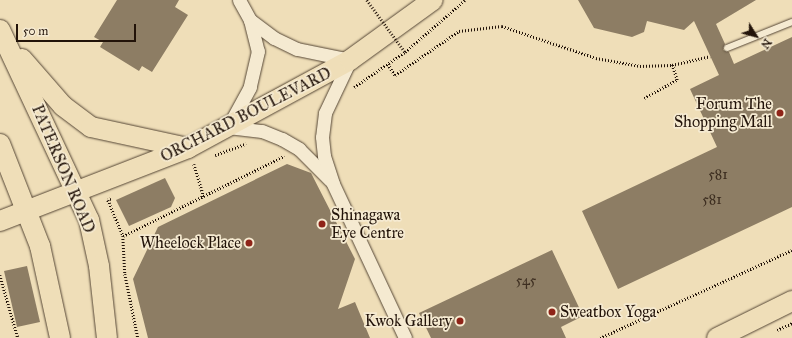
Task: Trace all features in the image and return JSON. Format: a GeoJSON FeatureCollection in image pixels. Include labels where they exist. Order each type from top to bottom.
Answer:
{"type":"FeatureCollection","features":[{"type":"Feature","properties":{"kind":"main road","name":"ORCHARD BOULEVARD"},"geometry":{"type":"LineString","coordinates":[[0,221],[28,211],[75,190],[191,156],[228,127],[350,60],[422,4]]}},
{"type":"Feature","properties":{"kind":"main road"},"geometry":{"type":"LineString","coordinates":[[1,32],[63,106],[91,126],[191,156]]}},
{"type":"Feature","properties":{"kind":"main road","name":"PATERSON ROAD"},"geometry":{"type":"LineString","coordinates":[[1,32],[89,220],[100,266],[107,338]]}},
{"type":"Feature","properties":{"kind":"main road"},"geometry":{"type":"LineString","coordinates":[[0,144],[28,211],[40,246],[60,338]]}},
{"type":"Feature","properties":{"kind":"main road"},"geometry":{"type":"LineString","coordinates":[[717,338],[792,301]]}},
{"type":"Feature","properties":{"kind":"street"},"geometry":{"type":"LineString","coordinates":[[239,0],[250,20],[258,51],[256,68],[228,127],[262,131],[299,149],[333,184]]}},
{"type":"Feature","properties":{"kind":"street"},"geometry":{"type":"LineString","coordinates":[[250,20],[274,38],[296,49],[350,60],[328,104],[322,137],[333,184],[405,338]]}},
{"type":"Feature","properties":{"kind":"lane"},"geometry":{"type":"LineString","coordinates":[[727,48],[792,22]]}},
{"type":"Feature","properties":{"kind":"path"},"geometry":{"type":"LineString","coordinates":[[367,0],[405,52]]}},
{"type":"Feature","properties":{"kind":"path"},"geometry":{"type":"LineString","coordinates":[[328,104],[405,52],[465,0]]}},
{"type":"Feature","properties":{"kind":"path"},"geometry":{"type":"LineString","coordinates":[[388,64],[395,75],[459,31],[502,26],[596,58],[640,66],[672,65],[710,56]]}},
{"type":"Feature","properties":{"kind":"path"},"geometry":{"type":"LineString","coordinates":[[644,98],[678,80],[672,65]]}},
{"type":"Feature","properties":{"kind":"path"},"geometry":{"type":"LineString","coordinates":[[123,236],[299,149]]}},
{"type":"Feature","properties":{"kind":"path"},"geometry":{"type":"LineString","coordinates":[[191,156],[204,196]]}},
{"type":"Feature","properties":{"kind":"path"},"geometry":{"type":"LineString","coordinates":[[112,210],[123,236],[125,274],[138,338]]}},
{"type":"Feature","properties":{"kind":"path"},"geometry":{"type":"LineString","coordinates":[[600,338],[792,250]]}},
{"type":"Feature","properties":{"kind":"path"},"geometry":{"type":"LineString","coordinates":[[0,275],[18,338]]}},
{"type":"Feature","properties":{"kind":"building"},"geometry":{"type":"Polygon","coordinates":[[[117,0],[179,0],[175,7],[188,15],[152,72],[142,66],[139,71],[100,47],[103,42],[94,37],[117,0]]]}},
{"type":"Feature","properties":{"kind":"building"},"geometry":{"type":"Polygon","coordinates":[[[578,0],[756,0],[716,24],[725,44],[723,50],[729,52],[734,64],[792,37],[792,207],[618,289],[582,211],[717,147],[690,89],[719,75],[694,21],[684,30],[647,21],[644,32],[632,37],[594,28],[578,0]]]}},
{"type":"Feature","properties":{"kind":"building","name":"Wheelock Place"},"geometry":{"type":"Polygon","coordinates":[[[287,164],[311,173],[355,259],[338,309],[355,302],[370,338],[148,338],[133,279],[158,227],[287,164]]]}},
{"type":"Feature","properties":{"kind":"building"},"geometry":{"type":"Polygon","coordinates":[[[165,178],[175,198],[171,207],[129,226],[116,200],[165,178]]]}},
{"type":"Feature","properties":{"kind":"building"},"geometry":{"type":"Polygon","coordinates":[[[552,250],[583,316],[561,327],[566,338],[431,338],[419,313],[552,250]]]}},
{"type":"Feature","properties":{"kind":"building"},"geometry":{"type":"Polygon","coordinates":[[[27,266],[40,322],[17,327],[4,271],[27,266]]]}},
{"type":"Feature","properties":{"kind":"place","name":"Forum The Shopping Mall"},"geometry":{"type":"Point","coordinates":[780,113]}},
{"type":"Feature","properties":{"kind":"place","name":"Shinagawa Eye Centre"},"geometry":{"type":"Point","coordinates":[322,224]}},
{"type":"Feature","properties":{"kind":"place","name":"Wheelock Place"},"geometry":{"type":"Point","coordinates":[249,243]}},
{"type":"Feature","properties":{"kind":"place","name":"Sweatbox Yoga"},"geometry":{"type":"Point","coordinates":[552,312]}},
{"type":"Feature","properties":{"kind":"place","name":"Kwok Gallery"},"geometry":{"type":"Point","coordinates":[460,321]}}]}
